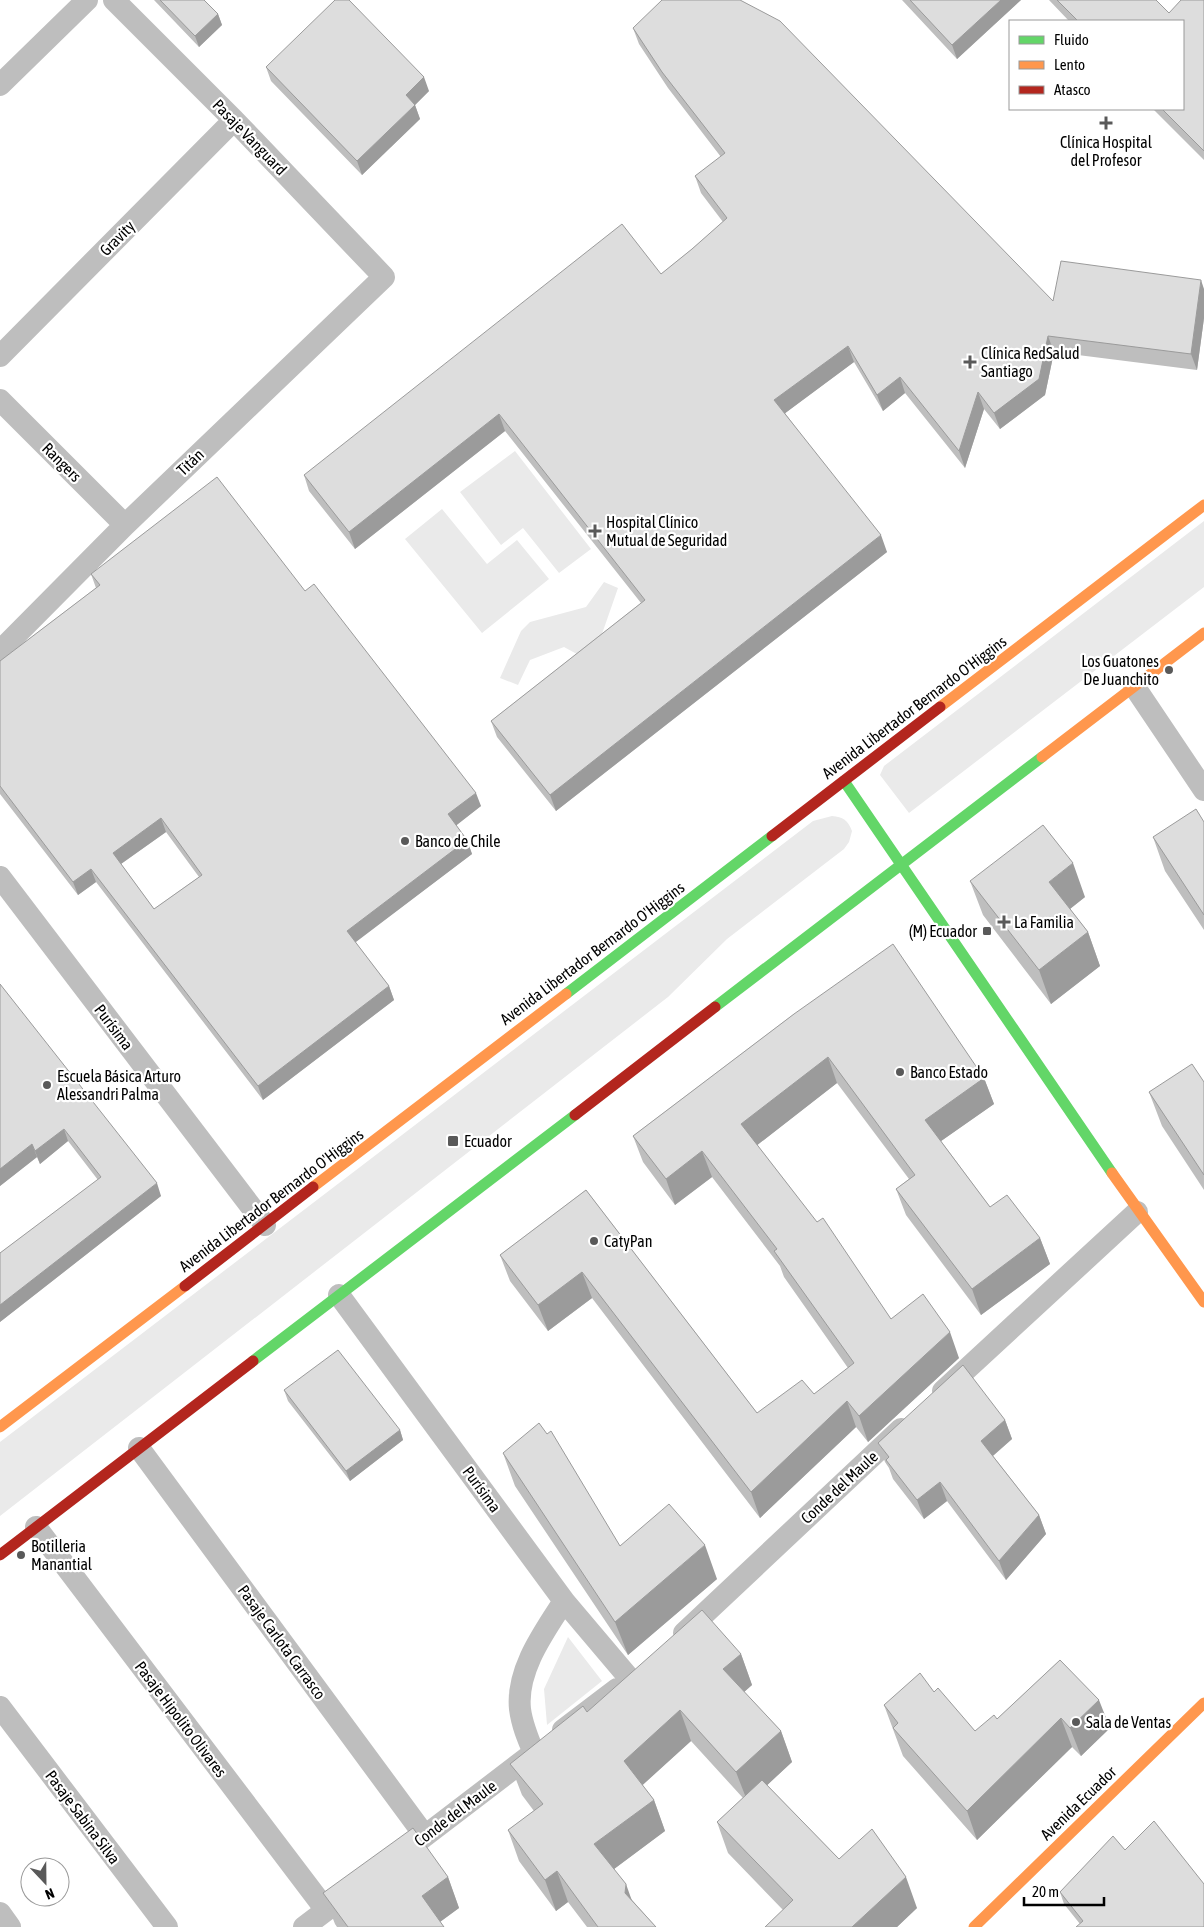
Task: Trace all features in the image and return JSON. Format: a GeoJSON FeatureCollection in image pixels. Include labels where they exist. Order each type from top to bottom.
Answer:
{"type":"FeatureCollection","features":[{"type":"Feature","properties":{"kind":"main road","name":"Avenida Libertador Bernardo O'Higgins"},"geometry":{"type":"LineString","coordinates":[[0,1427],[1204,505]]}},
{"type":"Feature","properties":{"kind":"main road"},"geometry":{"type":"LineString","coordinates":[[0,1554],[1204,633]]}},
{"type":"Feature","properties":{"kind":"main road"},"geometry":{"type":"LineString","coordinates":[[844,781],[902,863],[1137,1212],[1204,1302]]}},
{"type":"Feature","properties":{"kind":"main road","name":"Avenida Ecuador"},"geometry":{"type":"LineString","coordinates":[[974,1927],[1204,1703]]}},
{"type":"Feature","properties":{"kind":"street"},"geometry":{"type":"LineString","coordinates":[[0,85],[87,0]]}},
{"type":"Feature","properties":{"kind":"street","name":"Pasaje Vanguard"},"geometry":{"type":"LineString","coordinates":[[114,0],[234,120],[384,277]]}},
{"type":"Feature","properties":{"kind":"street","name":"Gravity"},"geometry":{"type":"LineString","coordinates":[[0,356],[234,120]]}},
{"type":"Feature","properties":{"kind":"street","name":"Titán"},"geometry":{"type":"LineString","coordinates":[[0,651],[125,525],[384,277]]}},
{"type":"Feature","properties":{"kind":"street","name":"Rangers"},"geometry":{"type":"LineString","coordinates":[[0,400],[125,525]]}},
{"type":"Feature","properties":{"kind":"street"},"geometry":{"type":"LineString","coordinates":[[1134,686],[1204,790]]}},
{"type":"Feature","properties":{"kind":"street","name":"Purísima"},"geometry":{"type":"LineString","coordinates":[[0,877],[265,1225]]}},
{"type":"Feature","properties":{"kind":"street","name":"Conde del Maule"},"geometry":{"type":"LineString","coordinates":[[670,1645],[1137,1212]]}},
{"type":"Feature","properties":{"kind":"street","name":"Purísima"},"geometry":{"type":"LineString","coordinates":[[339,1295],[564,1601],[636,1673]]}},
{"type":"Feature","properties":{"kind":"street","name":"Pasaje Carlota Carrasco"},"geometry":{"type":"LineString","coordinates":[[139,1448],[425,1836]]}},
{"type":"Feature","properties":{"kind":"street","name":"Pasaje Hipolito Olivares"},"geometry":{"type":"LineString","coordinates":[[36,1527],[326,1910]]}},
{"type":"Feature","properties":{"kind":"street"},"geometry":{"type":"LineString","coordinates":[[534,1753],[523,1726],[520,1709],[521,1689],[528,1666],[539,1641],[564,1601]]}},
{"type":"Feature","properties":{"kind":"street","name":"Conde del Maule"},"geometry":{"type":"LineString","coordinates":[[304,1927],[534,1753],[636,1673]]}},
{"type":"Feature","properties":{"kind":"street","name":"Pasaje Sabina Silva"},"geometry":{"type":"LineString","coordinates":[[0,1707],[167,1927]]}},
{"type":"Feature","properties":{"kind":"street"},"geometry":{"type":"LineString","coordinates":[[0,1914],[10,1927]]}},
{"type":"Feature","properties":{"kind":"shaded area"},"geometry":{"type":"Polygon","coordinates":[[[515,451],[591,549],[559,573],[523,528],[501,545],[460,492],[515,451]]]}},
{"type":"Feature","properties":{"kind":"shaded area"},"geometry":{"type":"Polygon","coordinates":[[[442,509],[487,564],[517,540],[549,579],[482,633],[405,539],[442,509]]]}},
{"type":"Feature","properties":{"kind":"shaded area"},"geometry":{"type":"Polygon","coordinates":[[[1204,521],[1204,587],[909,813],[880,775],[884,766],[1204,521]]]}},
{"type":"Feature","properties":{"kind":"shaded area"},"geometry":{"type":"Polygon","coordinates":[[[604,582],[618,588],[595,654],[586,659],[564,647],[530,660],[518,685],[500,678],[521,631],[530,622],[586,607],[604,582]]]}},
{"type":"Feature","properties":{"kind":"shaded area"},"geometry":{"type":"Polygon","coordinates":[[[832,816],[845,820],[852,831],[849,842],[844,849],[727,939],[668,997],[0,1516],[0,1442],[813,821],[832,816]]]}},
{"type":"Feature","properties":{"kind":"shaded area"},"geometry":{"type":"Polygon","coordinates":[[[568,1637],[602,1681],[547,1725],[544,1689],[568,1637]]]}},
{"type":"Feature","properties":{"kind":"building"},"geometry":{"type":"Polygon","coordinates":[[[160,0],[204,0],[218,14],[195,36],[160,0]]]}},
{"type":"Feature","properties":{"kind":"building"},"geometry":{"type":"Polygon","coordinates":[[[335,0],[349,0],[424,77],[406,95],[415,105],[357,161],[266,67],[335,0]]]}},
{"type":"Feature","properties":{"kind":"building"},"geometry":{"type":"Polygon","coordinates":[[[662,0],[740,0],[780,21],[1053,301],[1061,261],[1201,280],[1191,354],[1048,336],[1039,379],[994,413],[978,392],[959,451],[900,377],[877,395],[848,346],[774,400],[881,535],[550,795],[491,721],[645,600],[499,414],[349,532],[304,475],[622,224],[661,274],[727,218],[695,176],[725,153],[662,72],[633,28],[662,0]]]}},
{"type":"Feature","properties":{"kind":"building"},"geometry":{"type":"Polygon","coordinates":[[[910,0],[1001,0],[952,45],[910,0]]]}},
{"type":"Feature","properties":{"kind":"building"},"geometry":{"type":"Polygon","coordinates":[[[1057,0],[1156,0],[1169,13],[1181,0],[1204,0],[1204,151],[1163,110],[1184,110],[1184,20],[1077,20],[1057,0]]]}},
{"type":"Feature","properties":{"kind":"building"},"geometry":{"type":"Polygon","coordinates":[[[217,477],[305,591],[314,584],[476,793],[448,814],[467,840],[347,931],[389,986],[258,1086],[91,869],[73,882],[0,786],[0,661],[100,585],[91,574],[217,477]],[[161,818],[113,853],[154,909],[202,875],[161,818]]]}},
{"type":"Feature","properties":{"kind":"building"},"geometry":{"type":"Polygon","coordinates":[[[1196,809],[1204,822],[1204,915],[1153,837],[1196,809]]]}},
{"type":"Feature","properties":{"kind":"building"},"geometry":{"type":"Polygon","coordinates":[[[1043,825],[1073,863],[1049,882],[1088,932],[1039,970],[970,881],[1043,825]]]}},
{"type":"Feature","properties":{"kind":"building"},"geometry":{"type":"Polygon","coordinates":[[[893,944],[984,1078],[925,1120],[990,1207],[1007,1195],[1040,1238],[972,1289],[896,1189],[915,1175],[828,1057],[741,1124],[817,1222],[823,1218],[891,1319],[923,1294],[950,1332],[859,1416],[847,1401],[751,1492],[582,1272],[538,1305],[500,1255],[586,1190],[757,1413],[802,1380],[814,1394],[854,1363],[774,1251],[777,1249],[702,1151],[666,1179],[633,1136],[794,1014],[893,944]]]}},
{"type":"Feature","properties":{"kind":"building"},"geometry":{"type":"Polygon","coordinates":[[[0,984],[157,1183],[0,1305],[0,1253],[101,1177],[64,1129],[35,1151],[32,1144],[0,1169],[0,984]]]}},
{"type":"Feature","properties":{"kind":"building"},"geometry":{"type":"Polygon","coordinates":[[[1192,1064],[1204,1082],[1204,1175],[1149,1092],[1192,1064]]]}},
{"type":"Feature","properties":{"kind":"building"},"geometry":{"type":"Polygon","coordinates":[[[338,1350],[400,1430],[346,1471],[284,1390],[338,1350]]]}},
{"type":"Feature","properties":{"kind":"building"},"geometry":{"type":"Polygon","coordinates":[[[963,1365],[1005,1420],[981,1441],[1039,1515],[999,1561],[940,1482],[917,1500],[886,1460],[889,1457],[878,1443],[963,1365]]]}},
{"type":"Feature","properties":{"kind":"building"},"geometry":{"type":"Polygon","coordinates":[[[539,1423],[547,1434],[551,1431],[620,1546],[669,1504],[705,1545],[615,1622],[503,1453],[539,1423]]]}},
{"type":"Feature","properties":{"kind":"building"},"geometry":{"type":"Polygon","coordinates":[[[702,1610],[741,1654],[723,1669],[781,1731],[736,1772],[680,1710],[624,1761],[654,1800],[594,1844],[626,1884],[625,1893],[656,1927],[598,1927],[557,1871],[545,1880],[508,1830],[543,1804],[510,1764],[583,1706],[587,1712],[702,1610]]]}},
{"type":"Feature","properties":{"kind":"building"},"geometry":{"type":"Polygon","coordinates":[[[1060,1660],[1099,1700],[1070,1728],[1061,1718],[967,1811],[893,1728],[898,1723],[884,1705],[920,1673],[934,1692],[938,1688],[975,1731],[994,1715],[997,1719],[1060,1660]]]}},
{"type":"Feature","properties":{"kind":"building"},"geometry":{"type":"Polygon","coordinates":[[[762,1780],[839,1859],[872,1829],[906,1877],[852,1927],[765,1927],[793,1900],[717,1822],[762,1780]]]}},
{"type":"Feature","properties":{"kind":"building"},"geometry":{"type":"Polygon","coordinates":[[[1154,1821],[1204,1884],[1204,1927],[1076,1927],[1083,1921],[1060,1892],[1113,1836],[1125,1850],[1154,1821]]]}},
{"type":"Feature","properties":{"kind":"building"},"geometry":{"type":"Polygon","coordinates":[[[413,1828],[448,1877],[422,1896],[444,1927],[348,1927],[323,1893],[413,1828]]]}},
{"type":"Feature","properties":{"kind":"traffic: fast"},"geometry":{"type":"LineString","coordinates":[[715,1007],[1042,757]]}},
{"type":"Feature","properties":{"kind":"traffic: fast"},"geometry":{"type":"LineString","coordinates":[[844,781],[1112,1173]]}},
{"type":"Feature","properties":{"kind":"traffic: fast"},"geometry":{"type":"LineString","coordinates":[[566,994],[772,836]]}},
{"type":"Feature","properties":{"kind":"traffic: fast"},"geometry":{"type":"LineString","coordinates":[[253,1361],[575,1115]]}},
{"type":"Feature","properties":{"kind":"traffic: slow"},"geometry":{"type":"LineString","coordinates":[[940,707],[1204,505]]}},
{"type":"Feature","properties":{"kind":"traffic: slow"},"geometry":{"type":"LineString","coordinates":[[1042,757],[1204,633]]}},
{"type":"Feature","properties":{"kind":"traffic: slow"},"geometry":{"type":"LineString","coordinates":[[313,1187],[566,994]]}},
{"type":"Feature","properties":{"kind":"traffic: slow"},"geometry":{"type":"LineString","coordinates":[[1112,1173],[1204,1302]]}},
{"type":"Feature","properties":{"kind":"traffic: slow"},"geometry":{"type":"LineString","coordinates":[[0,1427],[185,1286]]}},
{"type":"Feature","properties":{"kind":"traffic: slow"},"geometry":{"type":"LineString","coordinates":[[974,1927],[1204,1703]]}},
{"type":"Feature","properties":{"kind":"traffic: jam"},"geometry":{"type":"LineString","coordinates":[[772,836],[940,707]]}},
{"type":"Feature","properties":{"kind":"traffic: jam"},"geometry":{"type":"LineString","coordinates":[[575,1115],[715,1007]]}},
{"type":"Feature","properties":{"kind":"traffic: jam"},"geometry":{"type":"LineString","coordinates":[[185,1286],[313,1187]]}},
{"type":"Feature","properties":{"kind":"traffic: jam"},"geometry":{"type":"LineString","coordinates":[[0,1555],[253,1361]]}},
{"type":"Feature","properties":{"kind":"place","name":"Clínica Hospital del Profesor"},"geometry":{"type":"Point","coordinates":[1106,123]}},
{"type":"Feature","properties":{"kind":"place","name":"Clínica RedSalud Santiago"},"geometry":{"type":"Point","coordinates":[970,362]}},
{"type":"Feature","properties":{"kind":"place","name":"Hospital Clínico Mutual de Seguridad"},"geometry":{"type":"Point","coordinates":[595,531]}},
{"type":"Feature","properties":{"kind":"place","name":"Los Guatones De Juanchito"},"geometry":{"type":"Point","coordinates":[1169,670]}},
{"type":"Feature","properties":{"kind":"place","name":"Banco de Chile"},"geometry":{"type":"Point","coordinates":[405,841]}},
{"type":"Feature","properties":{"kind":"place","name":"La Familia"},"geometry":{"type":"Point","coordinates":[1004,922]}},
{"type":"Feature","properties":{"kind":"place","name":"(M) Ecuador"},"geometry":{"type":"Point","coordinates":[987,931]}},
{"type":"Feature","properties":{"kind":"place","name":"Banco Estado"},"geometry":{"type":"Point","coordinates":[900,1072]}},
{"type":"Feature","properties":{"kind":"place","name":"Escuela Básica Arturo Alessandri Palma"},"geometry":{"type":"Point","coordinates":[47,1085]}},
{"type":"Feature","properties":{"kind":"place","name":"Ecuador"},"geometry":{"type":"Point","coordinates":[453,1141]}},
{"type":"Feature","properties":{"kind":"place","name":"CatyPan"},"geometry":{"type":"Point","coordinates":[594,1241]}},
{"type":"Feature","properties":{"kind":"place","name":"Botilleria Manantial"},"geometry":{"type":"Point","coordinates":[21,1555]}},
{"type":"Feature","properties":{"kind":"place","name":"Sala de Ventas"},"geometry":{"type":"Point","coordinates":[1076,1722]}}]}
